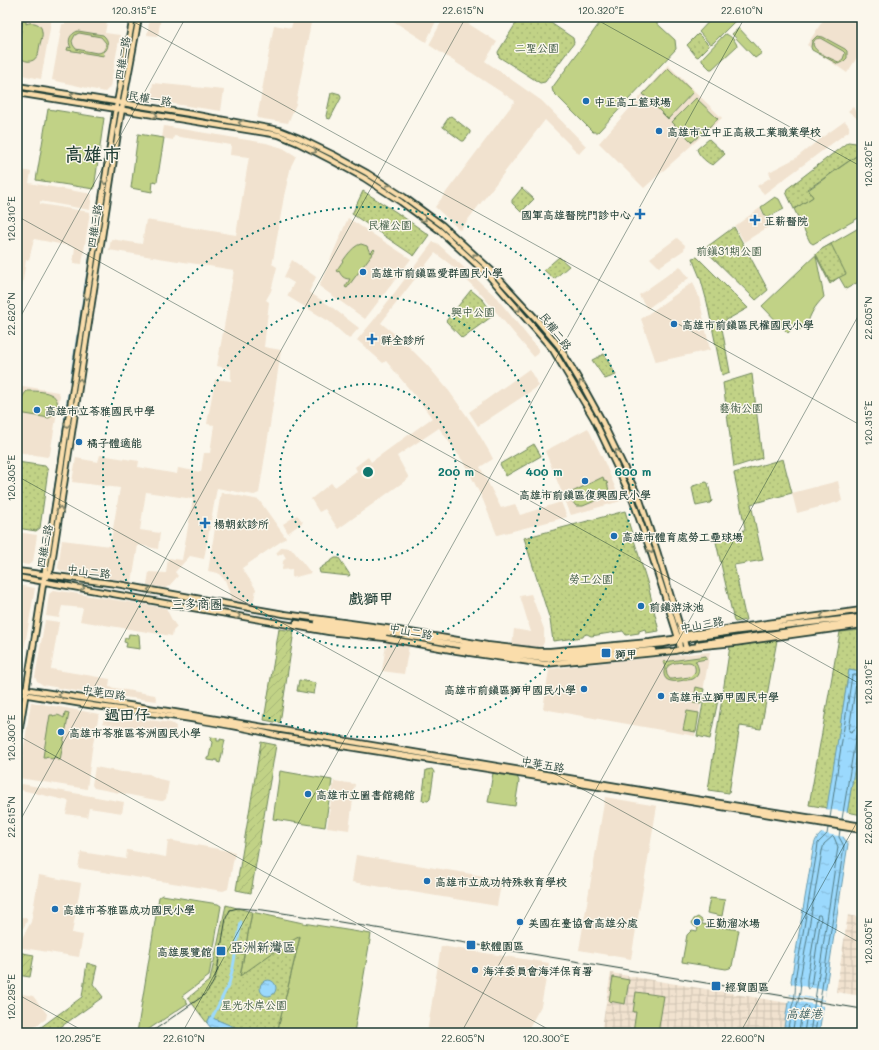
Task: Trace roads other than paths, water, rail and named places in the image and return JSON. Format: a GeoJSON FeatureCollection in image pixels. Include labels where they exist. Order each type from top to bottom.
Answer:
{"type":"FeatureCollection","features":[{"type":"Feature","properties":{"kind":"main road","name":"四維二路"},"geometry":{"type":"LineString","coordinates":[[120,103],[133,17]]}},
{"type":"Feature","properties":{"kind":"main road","name":"四維二路"},"geometry":{"type":"LineString","coordinates":[[120,103],[139,17]]}},
{"type":"Feature","properties":{"kind":"main road","name":"民權一路"},"geometry":{"type":"LineString","coordinates":[[17,86],[205,116],[279,132]]}},
{"type":"Feature","properties":{"kind":"main road","name":"民權一路"},"geometry":{"type":"LineString","coordinates":[[17,93],[279,132]]}},
{"type":"Feature","properties":{"kind":"main road","name":"四維三路"},"geometry":{"type":"LineString","coordinates":[[43,582],[46,574],[51,569],[120,103]]}},
{"type":"Feature","properties":{"kind":"main road","name":"民權二路"},"geometry":{"type":"LineString","coordinates":[[279,132],[364,178],[401,202],[439,230],[488,275],[553,350],[594,419],[633,501],[681,639]]}},
{"type":"Feature","properties":{"kind":"main road","name":"民權二路"},"geometry":{"type":"LineString","coordinates":[[279,132],[299,138],[367,173],[404,197],[442,225],[492,271],[538,320],[559,346],[600,417],[640,500],[657,551],[683,648]]}},
{"type":"Feature","properties":{"kind":"main road","name":"中山二路"},"geometry":{"type":"LineString","coordinates":[[17,571],[117,584],[277,612],[486,645],[544,657]]}},
{"type":"Feature","properties":{"kind":"main road","name":"中山二路"},"geometry":{"type":"LineString","coordinates":[[17,577],[329,632],[384,638],[457,651],[544,657]]}},
{"type":"Feature","properties":{"kind":"main road"},"geometry":{"type":"LineString","coordinates":[[17,746],[43,582]]}},
{"type":"Feature","properties":{"kind":"main road","name":"中山三路"},"geometry":{"type":"LineString","coordinates":[[681,639],[704,632],[862,610]]}},
{"type":"Feature","properties":{"kind":"main road","name":"中山三路"},"geometry":{"type":"LineString","coordinates":[[544,657],[550,651],[681,639],[862,617]]}},
{"type":"Feature","properties":{"kind":"main road","name":"中山三路"},"geometry":{"type":"LineString","coordinates":[[544,657],[665,652],[728,639],[862,621]]}},
{"type":"Feature","properties":{"kind":"main road","name":"中山三路"},"geometry":{"type":"LineString","coordinates":[[683,648],[862,625]]}},
{"type":"Feature","properties":{"kind":"main road","name":"中華四路"},"geometry":{"type":"LineString","coordinates":[[17,688],[26,692],[103,707],[258,729]]}},
{"type":"Feature","properties":{"kind":"main road","name":"中華四路"},"geometry":{"type":"LineString","coordinates":[[17,693],[26,692]]}},
{"type":"Feature","properties":{"kind":"main road","name":"中華五路"},"geometry":{"type":"LineString","coordinates":[[258,729],[279,736],[849,826]]}},
{"type":"Feature","properties":{"kind":"main road"},"geometry":{"type":"LineString","coordinates":[[849,826],[862,826]]}},
{"type":"Feature","properties":{"kind":"main road"},"geometry":{"type":"LineString","coordinates":[[849,826],[862,830]]}},
{"type":"Feature","properties":{"kind":"water","name":"高雄港"},"geometry":{"type":"Polygon","coordinates":[[[862,660],[862,724],[843,837],[848,844],[819,1033],[783,1033],[814,844],[823,832],[849,670],[860,672],[862,660]]]}},
{"type":"Feature","properties":{"kind":"water"},"geometry":{"type":"Polygon","coordinates":[[[268,980],[275,985],[276,988],[271,995],[268,996],[261,991],[260,988],[265,981],[268,980]]]}},
{"type":"Feature","properties":{"kind":"water"},"geometry":{"type":"Polygon","coordinates":[[[210,1017],[249,1033],[215,1033],[207,1023],[210,1017]]]}},
{"type":"Feature","properties":{"kind":"waterway"},"geometry":{"type":"LineString","coordinates":[[88,265],[93,237]]}},
{"type":"Feature","properties":{"kind":"waterway"},"geometry":{"type":"LineString","coordinates":[[79,323],[87,272]]}},
{"type":"Feature","properties":{"kind":"waterway"},"geometry":{"type":"LineString","coordinates":[[70,382],[77,335]]}},
{"type":"Feature","properties":{"kind":"waterway"},"geometry":{"type":"LineString","coordinates":[[59,459],[68,394]]}},
{"type":"Feature","properties":{"kind":"waterway"},"geometry":{"type":"LineString","coordinates":[[48,531],[57,471]]}},
{"type":"Feature","properties":{"kind":"waterway"},"geometry":{"type":"LineString","coordinates":[[212,1018],[229,984],[241,922]]}},
{"type":"Feature","properties":{"kind":"tram line"},"geometry":{"type":"LineString","coordinates":[[150,1033],[203,996],[210,988],[217,971],[226,918],[230,910],[238,908],[263,910],[328,920],[862,1009]]}},
{"type":"Feature","properties":{"kind":"place","name":"中正高工籃球場"},"geometry":{"type":"Point","coordinates":[586,101]}},
{"type":"Feature","properties":{"kind":"place","name":"高雄市立中正高級工業職業學校"},"geometry":{"type":"Point","coordinates":[659,131]}},
{"type":"Feature","properties":{"kind":"place","name":"國軍高雄醫院門診中心"},"geometry":{"type":"Point","coordinates":[640,214]}},
{"type":"Feature","properties":{"kind":"place","name":"正薪醫院"},"geometry":{"type":"Point","coordinates":[755,220]}},
{"type":"Feature","properties":{"kind":"place","name":"高雄市前鎮區愛群國民小學"},"geometry":{"type":"Point","coordinates":[363,272]}},
{"type":"Feature","properties":{"kind":"place","name":"高雄市前鎮區民權國民小學"},"geometry":{"type":"Point","coordinates":[674,324]}},
{"type":"Feature","properties":{"kind":"place","name":"祥全診所"},"geometry":{"type":"Point","coordinates":[372,339]}},
{"type":"Feature","properties":{"kind":"place","name":"高雄市立苓雅國民中學"},"geometry":{"type":"Point","coordinates":[37,410]}},
{"type":"Feature","properties":{"kind":"place","name":"橘子體適能"},"geometry":{"type":"Point","coordinates":[79,442]}},
{"type":"Feature","properties":{"kind":"place","name":"高雄市前鎮區復興國民小學"},"geometry":{"type":"Point","coordinates":[585,481]}},
{"type":"Feature","properties":{"kind":"place","name":"楊朝欽診所"},"geometry":{"type":"Point","coordinates":[205,523]}},
{"type":"Feature","properties":{"kind":"place","name":"高雄市體育處勞工壘球場"},"geometry":{"type":"Point","coordinates":[614,536]}},
{"type":"Feature","properties":{"kind":"place","name":"前鎮游泳池"},"geometry":{"type":"Point","coordinates":[641,606]}},
{"type":"Feature","properties":{"kind":"place","name":"獅甲"},"geometry":{"type":"Point","coordinates":[606,653]}},
{"type":"Feature","properties":{"kind":"place","name":"高雄市前鎮區獅甲國民小學"},"geometry":{"type":"Point","coordinates":[584,689]}},
{"type":"Feature","properties":{"kind":"place","name":"高雄市立獅甲國民中學"},"geometry":{"type":"Point","coordinates":[661,696]}},
{"type":"Feature","properties":{"kind":"place","name":"高雄市苓雅區苓洲國民小學"},"geometry":{"type":"Point","coordinates":[61,732]}},
{"type":"Feature","properties":{"kind":"place","name":"高雄市立圖書館總館"},"geometry":{"type":"Point","coordinates":[308,794]}},
{"type":"Feature","properties":{"kind":"place","name":"高雄市立成功特殊教育學校"},"geometry":{"type":"Point","coordinates":[427,881]}},
{"type":"Feature","properties":{"kind":"place","name":"高雄市苓雅區成功國民小學"},"geometry":{"type":"Point","coordinates":[55,909]}},
{"type":"Feature","properties":{"kind":"place","name":"美國在臺協會高雄分處"},"geometry":{"type":"Point","coordinates":[520,922]}},
{"type":"Feature","properties":{"kind":"place","name":"正勤溜冰場"},"geometry":{"type":"Point","coordinates":[697,922]}},
{"type":"Feature","properties":{"kind":"place","name":"軟體園區"},"geometry":{"type":"Point","coordinates":[471,945]}},
{"type":"Feature","properties":{"kind":"place","name":"高雄展覽館"},"geometry":{"type":"Point","coordinates":[221,951]}},
{"type":"Feature","properties":{"kind":"place","name":"海洋委員會海洋保育署"},"geometry":{"type":"Point","coordinates":[475,970]}},
{"type":"Feature","properties":{"kind":"place","name":"經貿園區"},"geometry":{"type":"Point","coordinates":[716,986]}},
{"type":"Feature","properties":{"kind":"district","name":"高雄市"},"geometry":{"type":"Point","coordinates":[93,153]}},
{"type":"Feature","properties":{"kind":"district","name":"戲獅甲"},"geometry":{"type":"Point","coordinates":[371,598]}},
{"type":"Feature","properties":{"kind":"district","name":"三多商圈"},"geometry":{"type":"Point","coordinates":[197,603]}},
{"type":"Feature","properties":{"kind":"district","name":"過田仔"},"geometry":{"type":"Point","coordinates":[127,714]}},
{"type":"Feature","properties":{"kind":"district","name":"亞洲新灣區"},"geometry":{"type":"Point","coordinates":[263,946]}},
{"type":"Feature","properties":{"kind":"park label","name":"二聖公園"},"geometry":{"type":"Point","coordinates":[537,47]}},
{"type":"Feature","properties":{"kind":"park label","name":"民權公園"},"geometry":{"type":"Point","coordinates":[390,224]}},
{"type":"Feature","properties":{"kind":"park label","name":"前鎮31期公園"},"geometry":{"type":"Point","coordinates":[729,250]}},
{"type":"Feature","properties":{"kind":"park label","name":"興中公園"},"geometry":{"type":"Point","coordinates":[473,311]}},
{"type":"Feature","properties":{"kind":"park label","name":"藝術公園"},"geometry":{"type":"Point","coordinates":[741,407]}},
{"type":"Feature","properties":{"kind":"park label","name":"勞工公園"},"geometry":{"type":"Point","coordinates":[591,578]}},
{"type":"Feature","properties":{"kind":"park label","name":"星光水岸公園"},"geometry":{"type":"Point","coordinates":[254,1004]}}]}
